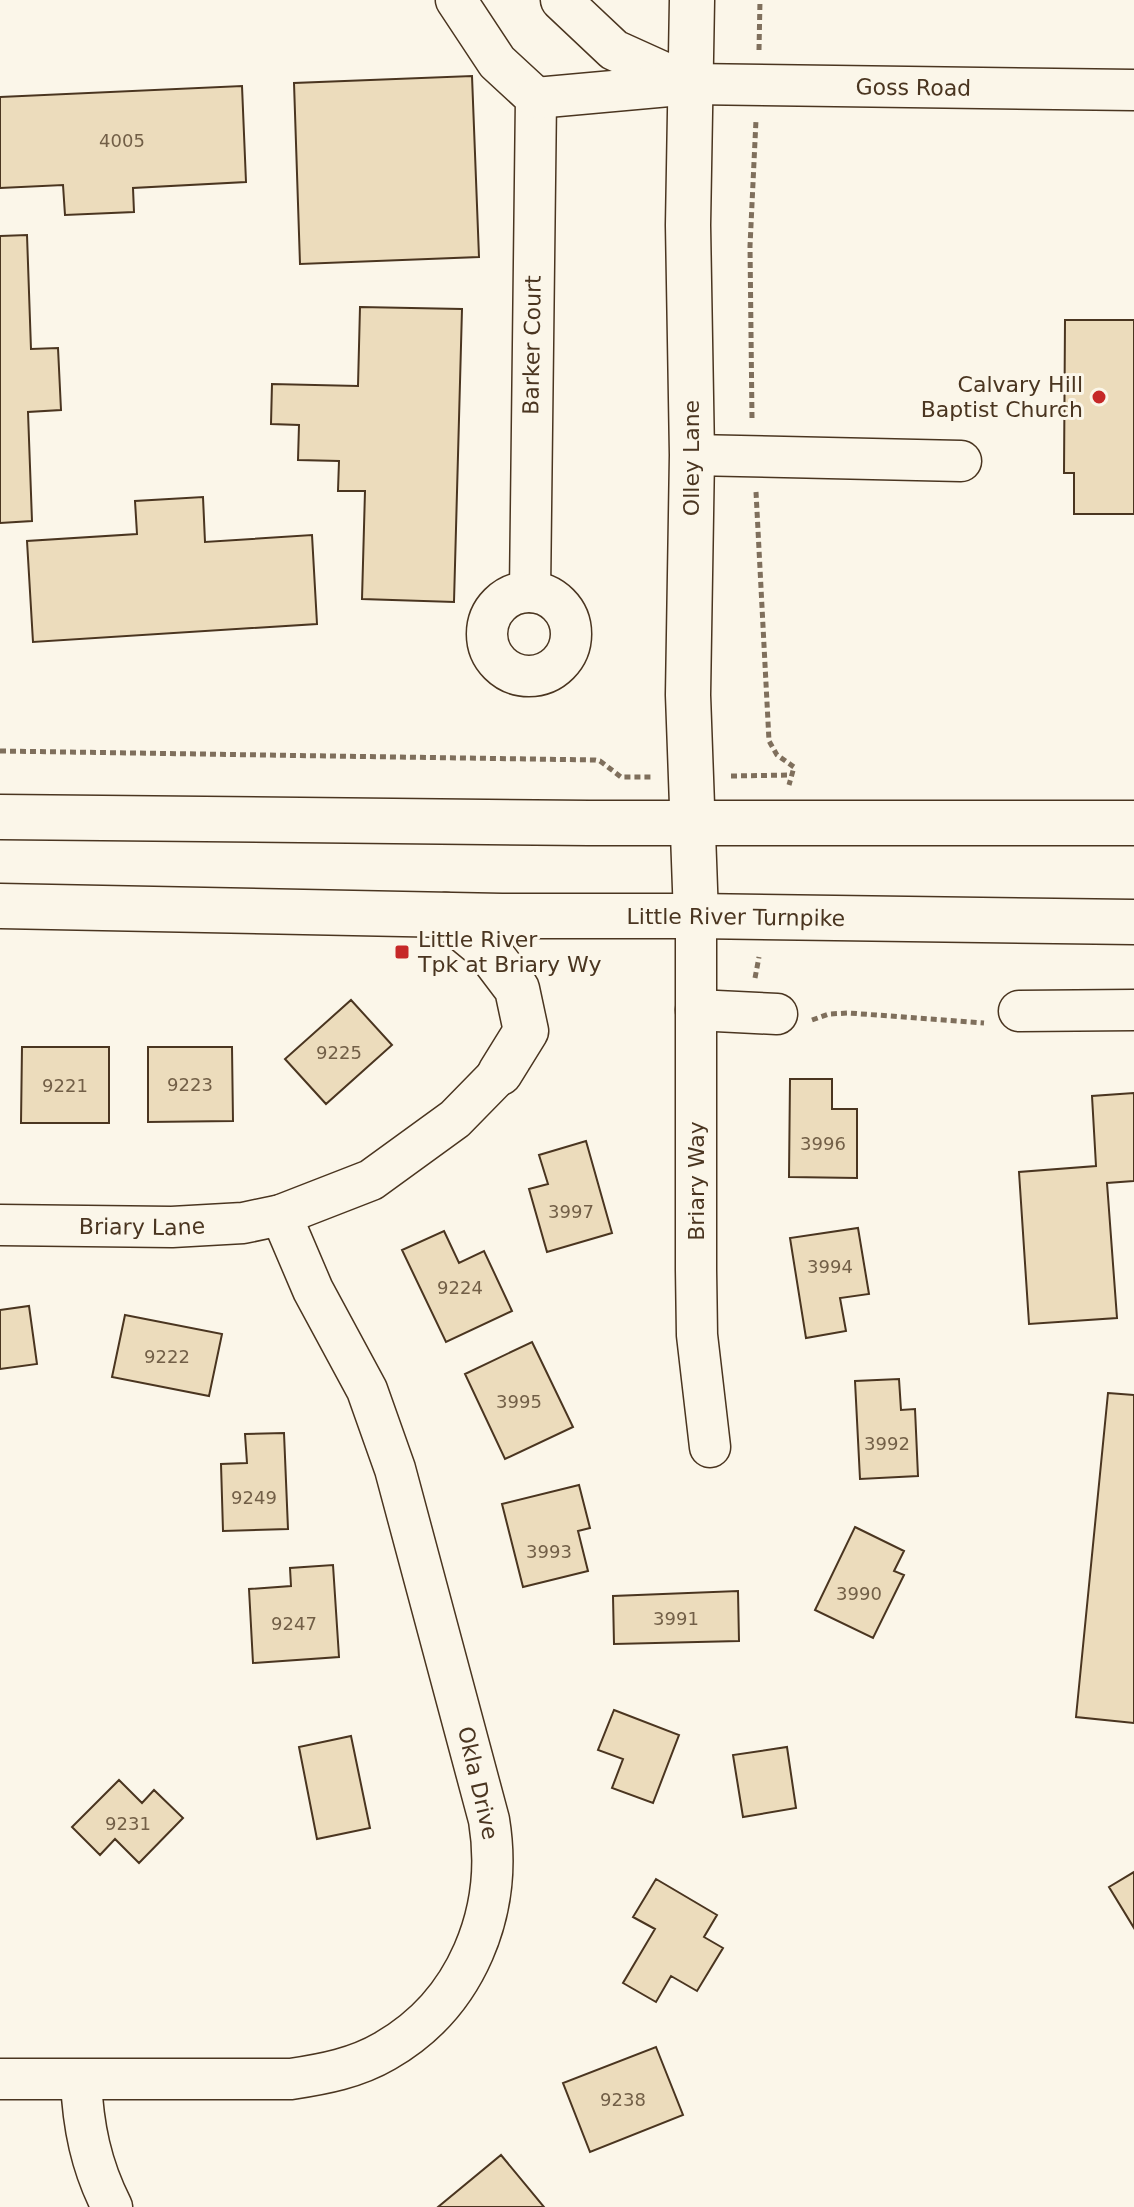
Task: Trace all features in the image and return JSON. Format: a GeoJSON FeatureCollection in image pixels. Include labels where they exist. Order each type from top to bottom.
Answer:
{"type":"FeatureCollection","features":[{"type":"Feature","properties":{"kind":"main road","name":"Olley Lane"},"geometry":{"type":"LineString","coordinates":[[692,0],[688,225],[692,455],[688,695],[696,916]]}},
{"type":"Feature","properties":{"kind":"main road"},"geometry":{"type":"LineString","coordinates":[[0,817],[573,823],[1134,823]]}},
{"type":"Feature","properties":{"kind":"main road","name":"Little River Turnpike"},"geometry":{"type":"LineString","coordinates":[[0,906],[446,915],[1134,922]]}},
{"type":"Feature","properties":{"kind":"main road"},"geometry":{"type":"LineString","coordinates":[[446,915],[486,948],[517,989],[526,1031],[500,1073]]}},
{"type":"Feature","properties":{"kind":"street"},"geometry":{"type":"LineString","coordinates":[[456,0],[497,62],[536,98],[691,84]]}},
{"type":"Feature","properties":{"kind":"street"},"geometry":{"type":"LineString","coordinates":[[561,0],[614,50],[691,84]]}},
{"type":"Feature","properties":{"kind":"street","name":"Goss Road"},"geometry":{"type":"LineString","coordinates":[[691,84],[1134,90]]}},
{"type":"Feature","properties":{"kind":"street","name":"Barker Court"},"geometry":{"type":"LineString","coordinates":[[530,592],[536,98]]}},
{"type":"Feature","properties":{"kind":"street"},"geometry":{"type":"LineString","coordinates":[[692,455],[961,461]]}},
{"type":"Feature","properties":{"kind":"street","name":"Briary Way"},"geometry":{"type":"LineString","coordinates":[[696,916],[697,1335],[710,1447]]}},
{"type":"Feature","properties":{"kind":"street"},"geometry":{"type":"LineString","coordinates":[[696,1010],[778,1008]]}},
{"type":"Feature","properties":{"kind":"street"},"geometry":{"type":"LineString","coordinates":[[1019,1011],[1134,1010]]}},
{"type":"Feature","properties":{"kind":"street","name":"Briary Lane"},"geometry":{"type":"LineString","coordinates":[[0,1225],[172,1227],[243,1223],[281,1215],[371,1180],[455,1119],[500,1073]]}},
{"type":"Feature","properties":{"kind":"street","name":"Okla Drive"},"geometry":{"type":"LineString","coordinates":[[0,2079],[291,2079],[333,2072],[362,2062],[405,2038],[445,2001],[458,1983],[482,1935],[493,1890],[493,1845],[489,1820],[395,1469],[367,1390],[313,1290],[281,1215]]}},
{"type":"Feature","properties":{"kind":"street"},"geometry":{"type":"LineString","coordinates":[[81,2080],[82,2113],[90,2153],[112,2207]]}},
{"type":"Feature","properties":{"kind":"path"},"geometry":{"type":"LineString","coordinates":[[758,65],[760,0]]}},
{"type":"Feature","properties":{"kind":"path"},"geometry":{"type":"LineString","coordinates":[[0,751],[595,760],[621,777]]}},
{"type":"Feature","properties":{"kind":"path"},"geometry":{"type":"LineString","coordinates":[[760,955],[778,1008],[1008,1024],[1019,1011]]}},
{"type":"Feature","properties":{"kind":"building"},"geometry":{"type":"Polygon","coordinates":[[[472,76],[479,257],[300,264],[294,83],[472,76]]]}},
{"type":"Feature","properties":{"kind":"building"},"geometry":{"type":"Polygon","coordinates":[[[242,86],[246,182],[133,188],[134,212],[65,215],[63,185],[0,188],[0,97],[242,86]]]}},
{"type":"Feature","properties":{"kind":"building"},"geometry":{"type":"Polygon","coordinates":[[[27,235],[31,349],[58,348],[61,410],[28,412],[32,521],[0,523],[0,236],[27,235]]]}},
{"type":"Feature","properties":{"kind":"building"},"geometry":{"type":"Polygon","coordinates":[[[360,307],[462,309],[454,602],[362,599],[365,491],[338,491],[339,461],[298,460],[299,425],[271,424],[272,384],[358,386],[360,307]]]}},
{"type":"Feature","properties":{"kind":"building","name":"Calvary Hill Baptist Church"},"geometry":{"type":"Polygon","coordinates":[[[1065,320],[1134,320],[1134,514],[1074,514],[1074,473],[1064,473],[1065,320]]]}},
{"type":"Feature","properties":{"kind":"building"},"geometry":{"type":"Polygon","coordinates":[[[203,497],[205,542],[312,535],[317,624],[33,642],[27,541],[137,534],[135,501],[203,497]]]}},
{"type":"Feature","properties":{"kind":"building"},"geometry":{"type":"Polygon","coordinates":[[[351,1000],[392,1045],[326,1104],[285,1059],[351,1000]]]}},
{"type":"Feature","properties":{"kind":"building"},"geometry":{"type":"Polygon","coordinates":[[[22,1047],[109,1047],[109,1123],[21,1123],[22,1047]]]}},
{"type":"Feature","properties":{"kind":"building"},"geometry":{"type":"Polygon","coordinates":[[[148,1047],[232,1047],[233,1121],[148,1122],[148,1047]]]}},
{"type":"Feature","properties":{"kind":"building"},"geometry":{"type":"Polygon","coordinates":[[[790,1079],[832,1079],[832,1109],[857,1109],[857,1178],[789,1177],[790,1079]]]}},
{"type":"Feature","properties":{"kind":"building"},"geometry":{"type":"Polygon","coordinates":[[[1134,1093],[1134,1181],[1107,1183],[1117,1318],[1029,1324],[1019,1172],[1096,1166],[1092,1096],[1134,1093]]]}},
{"type":"Feature","properties":{"kind":"building"},"geometry":{"type":"Polygon","coordinates":[[[586,1141],[612,1233],[547,1252],[529,1189],[548,1184],[539,1155],[586,1141]]]}},
{"type":"Feature","properties":{"kind":"building"},"geometry":{"type":"Polygon","coordinates":[[[858,1228],[869,1294],[840,1298],[846,1331],[806,1338],[790,1238],[858,1228]]]}},
{"type":"Feature","properties":{"kind":"building"},"geometry":{"type":"Polygon","coordinates":[[[444,1231],[459,1263],[484,1251],[512,1311],[446,1342],[402,1250],[444,1231]]]}},
{"type":"Feature","properties":{"kind":"building"},"geometry":{"type":"Polygon","coordinates":[[[29,1306],[37,1364],[0,1369],[0,1310],[29,1306]]]}},
{"type":"Feature","properties":{"kind":"building"},"geometry":{"type":"Polygon","coordinates":[[[125,1315],[222,1334],[209,1396],[112,1377],[125,1315]]]}},
{"type":"Feature","properties":{"kind":"building"},"geometry":{"type":"Polygon","coordinates":[[[532,1342],[573,1427],[505,1459],[465,1374],[532,1342]]]}},
{"type":"Feature","properties":{"kind":"building"},"geometry":{"type":"Polygon","coordinates":[[[899,1379],[901,1410],[915,1409],[918,1476],[860,1479],[855,1381],[899,1379]]]}},
{"type":"Feature","properties":{"kind":"building"},"geometry":{"type":"Polygon","coordinates":[[[1108,1393],[1134,1395],[1134,1723],[1076,1717],[1108,1393]]]}},
{"type":"Feature","properties":{"kind":"building"},"geometry":{"type":"Polygon","coordinates":[[[284,1433],[288,1529],[223,1531],[221,1464],[247,1463],[245,1434],[284,1433]]]}},
{"type":"Feature","properties":{"kind":"building"},"geometry":{"type":"Polygon","coordinates":[[[579,1485],[590,1528],[578,1531],[588,1571],[523,1587],[502,1504],[579,1485]]]}},
{"type":"Feature","properties":{"kind":"building"},"geometry":{"type":"Polygon","coordinates":[[[855,1527],[904,1551],[894,1571],[904,1575],[873,1638],[815,1610],[855,1527]]]}},
{"type":"Feature","properties":{"kind":"building"},"geometry":{"type":"Polygon","coordinates":[[[333,1565],[339,1657],[253,1663],[249,1589],[291,1586],[290,1568],[333,1565]]]}},
{"type":"Feature","properties":{"kind":"building"},"geometry":{"type":"Polygon","coordinates":[[[738,1591],[739,1641],[614,1644],[613,1596],[738,1591]]]}},
{"type":"Feature","properties":{"kind":"building"},"geometry":{"type":"Polygon","coordinates":[[[614,1710],[679,1735],[653,1803],[612,1788],[623,1759],[598,1750],[614,1710]]]}},
{"type":"Feature","properties":{"kind":"building"},"geometry":{"type":"Polygon","coordinates":[[[351,1736],[370,1828],[317,1839],[299,1747],[351,1736]]]}},
{"type":"Feature","properties":{"kind":"building"},"geometry":{"type":"Polygon","coordinates":[[[787,1747],[796,1808],[743,1817],[733,1755],[787,1747]]]}},
{"type":"Feature","properties":{"kind":"building"},"geometry":{"type":"Polygon","coordinates":[[[119,1780],[142,1803],[154,1790],[183,1818],[139,1863],[115,1839],[100,1855],[72,1827],[119,1780]]]}},
{"type":"Feature","properties":{"kind":"building"},"geometry":{"type":"Polygon","coordinates":[[[1134,1872],[1134,1928],[1109,1887],[1134,1872]]]}},
{"type":"Feature","properties":{"kind":"building"},"geometry":{"type":"Polygon","coordinates":[[[656,1879],[717,1915],[704,1937],[723,1948],[697,1991],[671,1976],[656,2002],[623,1983],[655,1929],[633,1917],[656,1879]]]}},
{"type":"Feature","properties":{"kind":"building"},"geometry":{"type":"Polygon","coordinates":[[[656,2047],[683,2115],[590,2152],[563,2083],[656,2047]]]}},
{"type":"Feature","properties":{"kind":"building"},"geometry":{"type":"Polygon","coordinates":[[[501,2155],[544,2207],[438,2207],[501,2155]]]}},
{"type":"Feature","properties":{"kind":"place","name":"Calvary Hill Baptist Church"},"geometry":{"type":"Point","coordinates":[1099,397]}},
{"type":"Feature","properties":{"kind":"place","name":"Little River Tpk at Briary Wy"},"geometry":{"type":"Point","coordinates":[402,952]}}]}
